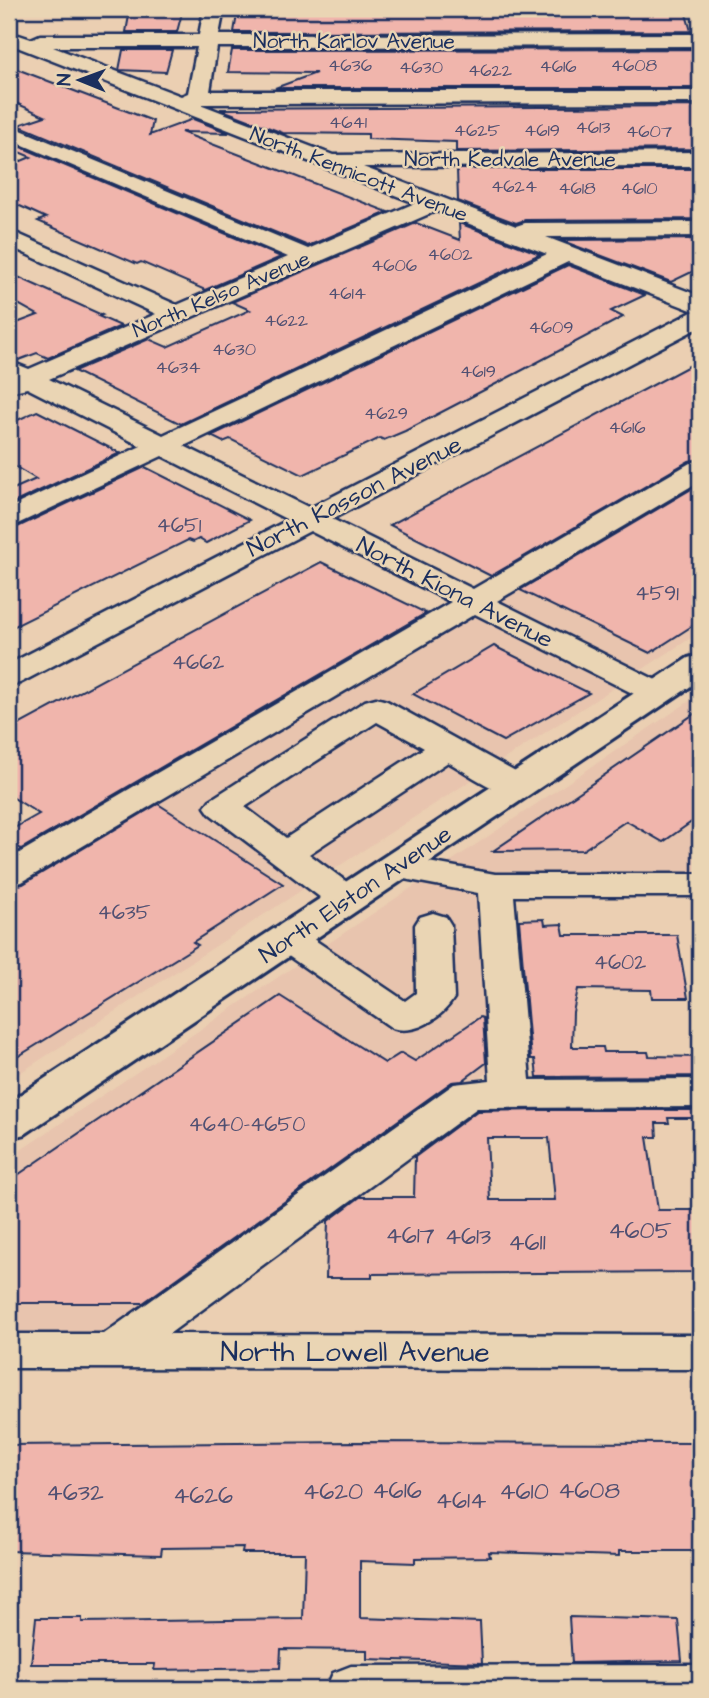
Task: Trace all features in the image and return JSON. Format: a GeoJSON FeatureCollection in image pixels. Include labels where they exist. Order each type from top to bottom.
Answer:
{"type":"FeatureCollection","features":[{"type":"Feature","properties":{"kind":"main road","name":"North Elston Avenue"},"geometry":{"type":"LineString","coordinates":[[9,1123],[700,664]]}},
{"type":"Feature","properties":{"kind":"street"},"geometry":{"type":"LineString","coordinates":[[214,9],[208,41],[188,100],[700,97]]}},
{"type":"Feature","properties":{"kind":"street","name":"North Karlov Avenue"},"geometry":{"type":"LineString","coordinates":[[14,41],[700,40]]}},
{"type":"Feature","properties":{"kind":"street","name":"North Kennicott Avenue"},"geometry":{"type":"LineString","coordinates":[[14,41],[188,100],[319,160],[700,305]]}},
{"type":"Feature","properties":{"kind":"street"},"geometry":{"type":"LineString","coordinates":[[9,131],[308,257]]}},
{"type":"Feature","properties":{"kind":"street","name":"North Kedvale Avenue"},"geometry":{"type":"LineString","coordinates":[[319,160],[700,159]]}},
{"type":"Feature","properties":{"kind":"street","name":"North Kelso Avenue"},"geometry":{"type":"LineString","coordinates":[[15,378],[434,203]]}},
{"type":"Feature","properties":{"kind":"street"},"geometry":{"type":"LineString","coordinates":[[503,230],[700,229]]}},
{"type":"Feature","properties":{"kind":"street"},"geometry":{"type":"LineString","coordinates":[[9,237],[176,313]]}},
{"type":"Feature","properties":{"kind":"street"},"geometry":{"type":"LineString","coordinates":[[9,519],[566,254]]}},
{"type":"Feature","properties":{"kind":"street","name":"North Kasson Avenue"},"geometry":{"type":"LineString","coordinates":[[9,676],[700,317]]}},
{"type":"Feature","properties":{"kind":"street","name":"North Kiona Avenue"},"geometry":{"type":"LineString","coordinates":[[15,378],[163,445],[657,693]]}},
{"type":"Feature","properties":{"kind":"street"},"geometry":{"type":"LineString","coordinates":[[9,874],[700,469]]}},
{"type":"Feature","properties":{"kind":"street"},"geometry":{"type":"LineString","coordinates":[[346,899],[222,807],[376,708],[516,786]]}},
{"type":"Feature","properties":{"kind":"street"},"geometry":{"type":"LineString","coordinates":[[285,854],[447,748]]}},
{"type":"Feature","properties":{"kind":"street"},"geometry":{"type":"LineString","coordinates":[[395,867],[495,885],[700,885]]}},
{"type":"Feature","properties":{"kind":"street"},"geometry":{"type":"LineString","coordinates":[[495,885],[511,1094]]}},
{"type":"Feature","properties":{"kind":"street"},"geometry":{"type":"LineString","coordinates":[[287,938],[405,1019],[435,998],[433,925]]}},
{"type":"Feature","properties":{"kind":"street"},"geometry":{"type":"LineString","coordinates":[[113,1351],[468,1094],[700,1093]]}},
{"type":"Feature","properties":{"kind":"street","name":"North Lowell Avenue"},"geometry":{"type":"LineString","coordinates":[[9,1351],[700,1352]]}},
{"type":"Feature","properties":{"kind":"street"},"geometry":{"type":"LineString","coordinates":[[351,1689],[700,1687]]}},
{"type":"Feature","properties":{"kind":"shaded area"},"geometry":{"type":"Polygon","coordinates":[[[700,467],[700,632],[9,1080],[9,870],[700,467]]]}},
{"type":"Feature","properties":{"kind":"shaded area"},"geometry":{"type":"Polygon","coordinates":[[[700,694],[700,882],[493,882],[504,1061],[110,1345],[9,1344],[9,1158],[700,694]]]}},
{"type":"Feature","properties":{"kind":"building"},"geometry":{"type":"Polygon","coordinates":[[[183,9],[177,32],[126,32],[130,10],[183,9]]]}},
{"type":"Feature","properties":{"kind":"building"},"geometry":{"type":"Polygon","coordinates":[[[238,9],[685,11],[691,31],[234,32],[238,9]]]}},
{"type":"Feature","properties":{"kind":"building"},"geometry":{"type":"Polygon","coordinates":[[[696,49],[700,65],[700,88],[275,88],[316,73],[228,72],[232,50],[696,49]]]}},
{"type":"Feature","properties":{"kind":"building"},"geometry":{"type":"Polygon","coordinates":[[[123,50],[172,50],[166,72],[119,70],[123,50]]]}},
{"type":"Feature","properties":{"kind":"building"},"geometry":{"type":"Polygon","coordinates":[[[9,66],[153,121],[150,135],[193,119],[229,133],[181,132],[388,212],[308,246],[18,125],[45,116],[9,100],[9,66]]]}},
{"type":"Feature","properties":{"kind":"building"},"geometry":{"type":"Polygon","coordinates":[[[700,106],[700,149],[456,151],[456,142],[368,139],[368,134],[283,133],[220,109],[700,106]]]}},
{"type":"Feature","properties":{"kind":"building"},"geometry":{"type":"Polygon","coordinates":[[[21,147],[281,257],[205,290],[141,262],[137,264],[38,221],[46,218],[9,201],[9,166],[31,157],[14,150],[21,147]]]}},
{"type":"Feature","properties":{"kind":"building"},"geometry":{"type":"Polygon","coordinates":[[[457,169],[700,169],[700,219],[525,220],[516,223],[458,201],[457,169]]]}},
{"type":"Feature","properties":{"kind":"building"},"geometry":{"type":"Polygon","coordinates":[[[416,223],[460,240],[459,223],[540,254],[181,424],[74,371],[149,339],[167,347],[250,310],[232,302],[416,223]]]}},
{"type":"Feature","properties":{"kind":"building"},"geometry":{"type":"Polygon","coordinates":[[[700,239],[700,268],[671,282],[560,240],[700,239]]]}},
{"type":"Feature","properties":{"kind":"building"},"geometry":{"type":"Polygon","coordinates":[[[568,265],[645,295],[611,311],[623,317],[517,373],[405,431],[384,440],[380,438],[303,475],[230,439],[223,442],[211,436],[568,265]]]}},
{"type":"Feature","properties":{"kind":"building"},"geometry":{"type":"Polygon","coordinates":[[[9,273],[121,326],[48,358],[37,353],[16,361],[9,359],[9,326],[38,315],[9,299],[9,273]]]}},
{"type":"Feature","properties":{"kind":"building"},"geometry":{"type":"Polygon","coordinates":[[[700,360],[700,459],[689,461],[491,576],[390,525],[700,360]]]}},
{"type":"Feature","properties":{"kind":"building"},"geometry":{"type":"Polygon","coordinates":[[[37,411],[120,453],[9,505],[9,491],[36,479],[9,463],[9,424],[37,411]]]}},
{"type":"Feature","properties":{"kind":"building"},"geometry":{"type":"Polygon","coordinates":[[[145,467],[250,520],[206,543],[199,539],[193,542],[188,540],[9,629],[9,531],[145,467]]]}},
{"type":"Feature","properties":{"kind":"building"},"geometry":{"type":"Polygon","coordinates":[[[700,484],[700,621],[650,653],[520,590],[700,484]]]}},
{"type":"Feature","properties":{"kind":"building"},"geometry":{"type":"Polygon","coordinates":[[[321,562],[426,613],[21,849],[9,840],[9,831],[39,814],[9,795],[9,730],[321,562]]]}},
{"type":"Feature","properties":{"kind":"building"},"geometry":{"type":"Polygon","coordinates":[[[494,646],[589,693],[503,741],[413,694],[494,646]]]}},
{"type":"Feature","properties":{"kind":"building"},"geometry":{"type":"Polygon","coordinates":[[[700,710],[700,816],[663,842],[626,821],[583,850],[493,851],[700,710]]]}},
{"type":"Feature","properties":{"kind":"building"},"geometry":{"type":"Polygon","coordinates":[[[158,804],[283,884],[193,942],[198,945],[9,1062],[9,887],[23,884],[158,804]]]}},
{"type":"Feature","properties":{"kind":"building"},"geometry":{"type":"Polygon","coordinates":[[[544,919],[545,925],[562,924],[564,935],[677,935],[688,998],[652,998],[651,990],[578,989],[573,1012],[572,1047],[603,1047],[604,1052],[648,1052],[649,1056],[700,1057],[700,1076],[537,1077],[535,1059],[531,1059],[519,920],[544,919]]]}},
{"type":"Feature","properties":{"kind":"building"},"geometry":{"type":"Polygon","coordinates":[[[280,996],[385,1063],[401,1053],[415,1061],[480,1017],[483,1018],[486,1063],[462,1081],[452,1082],[143,1303],[9,1303],[9,1181],[280,996]]]}},
{"type":"Feature","properties":{"kind":"building"},"geometry":{"type":"Polygon","coordinates":[[[700,1110],[700,1118],[668,1118],[669,1123],[656,1123],[657,1137],[647,1137],[658,1210],[700,1210],[700,1272],[372,1274],[372,1278],[326,1278],[328,1221],[360,1197],[414,1197],[415,1157],[477,1111],[700,1110]],[[487,1138],[490,1200],[555,1200],[549,1138],[487,1138]]]}},
{"type":"Feature","properties":{"kind":"building"},"geometry":{"type":"Polygon","coordinates":[[[700,1443],[700,1551],[619,1551],[619,1556],[489,1552],[490,1557],[415,1558],[415,1563],[360,1561],[360,1618],[480,1622],[482,1663],[367,1659],[367,1650],[281,1649],[280,1668],[154,1670],[155,1664],[31,1664],[36,1618],[82,1618],[82,1622],[303,1619],[305,1553],[242,1553],[243,1547],[162,1548],[161,1555],[9,1551],[9,1445],[700,1443]]]}},
{"type":"Feature","properties":{"kind":"building"},"geometry":{"type":"Polygon","coordinates":[[[569,1617],[678,1620],[682,1661],[572,1663],[569,1617]]]}}]}
